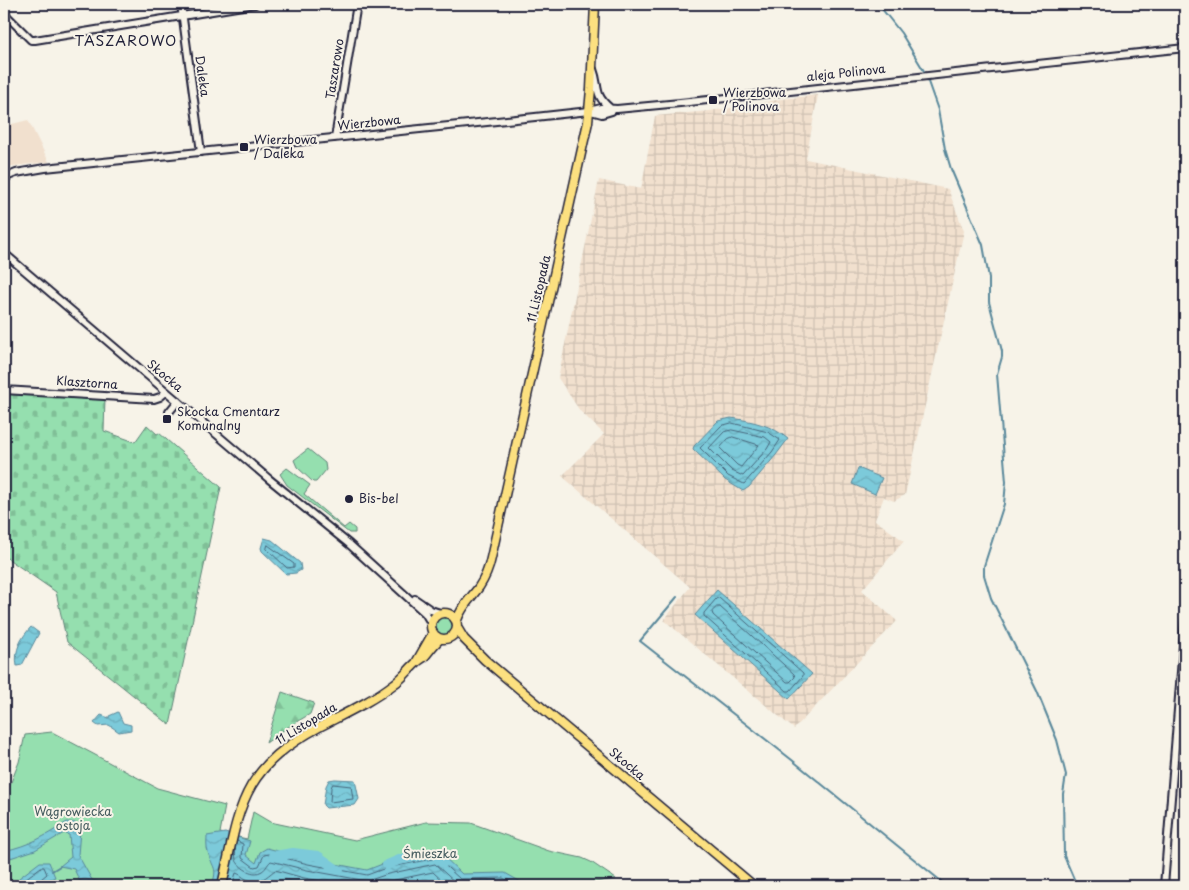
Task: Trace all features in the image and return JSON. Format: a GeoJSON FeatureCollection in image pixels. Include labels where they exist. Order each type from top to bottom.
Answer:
{"type":"FeatureCollection","features":[{"type":"Feature","properties":{"kind":"main road","name":"11 Listopada"},"geometry":{"type":"LineString","coordinates":[[457,620],[462,608],[480,585],[488,568],[493,548],[589,111],[595,4]]}},
{"type":"Feature","properties":{"kind":"main road","name":"11 Listopada"},"geometry":{"type":"LineString","coordinates":[[444,613],[456,607],[484,576]]}},
{"type":"Feature","properties":{"kind":"main road"},"geometry":{"type":"LineString","coordinates":[[444,613],[457,620],[458,629],[449,638],[440,639],[433,633],[432,619],[444,613]]}},
{"type":"Feature","properties":{"kind":"main road","name":"Skocka"},"geometry":{"type":"LineString","coordinates":[[458,629],[464,639],[485,660],[754,886]]}},
{"type":"Feature","properties":{"kind":"main road","name":"11 Listopada"},"geometry":{"type":"LineString","coordinates":[[416,663],[433,633]]}},
{"type":"Feature","properties":{"kind":"main road","name":"Skocka"},"geometry":{"type":"LineString","coordinates":[[449,638],[462,644],[485,660]]}},
{"type":"Feature","properties":{"kind":"main road","name":"11 Listopada"},"geometry":{"type":"LineString","coordinates":[[222,886],[240,809],[256,776],[267,763],[300,737],[394,685],[440,639]]}},
{"type":"Feature","properties":{"kind":"street","name":"Daleka"},"geometry":{"type":"LineString","coordinates":[[181,4],[201,152]]}},
{"type":"Feature","properties":{"kind":"street"},"geometry":{"type":"LineString","coordinates":[[4,12],[31,40],[35,40],[254,4]]}},
{"type":"Feature","properties":{"kind":"street","name":"Taszarowo"},"geometry":{"type":"LineString","coordinates":[[335,138],[357,4]]}},
{"type":"Feature","properties":{"kind":"street","name":"aleja Polinova"},"geometry":{"type":"LineString","coordinates":[[589,111],[602,114],[614,109],[680,104],[1185,48]]}},
{"type":"Feature","properties":{"kind":"street"},"geometry":{"type":"LineString","coordinates":[[592,66],[598,81],[597,94],[604,103],[614,109]]}},
{"type":"Feature","properties":{"kind":"street","name":"Wierzbowa"},"geometry":{"type":"LineString","coordinates":[[4,178],[29,170],[589,111]]}},
{"type":"Feature","properties":{"kind":"street","name":"Skocka"},"geometry":{"type":"LineString","coordinates":[[4,253],[166,392],[349,544],[425,612],[431,624]]}},
{"type":"Feature","properties":{"kind":"street","name":"Klasztorna"},"geometry":{"type":"LineString","coordinates":[[4,390],[154,399],[166,392]]}},
{"type":"Feature","properties":{"kind":"street"},"geometry":{"type":"LineString","coordinates":[[169,412],[178,401]]}},
{"type":"Feature","properties":{"kind":"street","name":"Skocka"},"geometry":{"type":"LineString","coordinates":[[404,592],[431,610],[444,613]]}},
{"type":"Feature","properties":{"kind":"street"},"geometry":{"type":"LineString","coordinates":[[1164,886],[1185,622]]}},
{"type":"Feature","properties":{"kind":"shaded area"},"geometry":{"type":"Polygon","coordinates":[[[818,95],[806,159],[948,189],[964,231],[905,495],[894,501],[884,497],[875,520],[904,541],[862,590],[897,621],[794,729],[664,620],[690,587],[562,476],[604,434],[580,411],[558,378],[599,180],[641,189],[655,116],[709,111],[818,95]]]}},
{"type":"Feature","properties":{"kind":"shaded area"},"geometry":{"type":"Polygon","coordinates":[[[28,120],[49,162],[4,167],[4,126],[28,120]]]}},
{"type":"Feature","properties":{"kind":"green space"},"geometry":{"type":"Polygon","coordinates":[[[4,392],[105,398],[104,431],[135,442],[147,425],[157,434],[159,433],[221,487],[170,725],[67,642],[56,592],[4,556],[4,392]]]}},
{"type":"Feature","properties":{"kind":"green space"},"geometry":{"type":"Polygon","coordinates":[[[308,449],[325,463],[326,470],[316,482],[313,482],[297,467],[294,460],[308,449]]]}},
{"type":"Feature","properties":{"kind":"green space"},"geometry":{"type":"Polygon","coordinates":[[[287,468],[310,485],[304,494],[344,528],[349,524],[355,529],[355,533],[349,533],[287,485],[280,474],[287,468]]]}},
{"type":"Feature","properties":{"kind":"green space"},"geometry":{"type":"Polygon","coordinates":[[[444,616],[451,619],[454,626],[451,633],[444,636],[437,633],[434,626],[437,619],[444,616]]]}},
{"type":"Feature","properties":{"kind":"green space"},"geometry":{"type":"Polygon","coordinates":[[[282,692],[314,703],[310,714],[266,743],[282,692]]]}},
{"type":"Feature","properties":{"kind":"green space"},"geometry":{"type":"Polygon","coordinates":[[[52,732],[157,788],[225,806],[220,833],[247,839],[253,812],[270,822],[355,840],[426,822],[471,823],[549,851],[582,858],[616,879],[566,886],[4,886],[4,800],[19,762],[25,735],[52,732]]]}},
{"type":"Feature","properties":{"kind":"water"},"geometry":{"type":"Polygon","coordinates":[[[731,418],[761,424],[775,430],[788,439],[749,487],[743,491],[725,480],[693,449],[718,421],[731,418]]]}},
{"type":"Feature","properties":{"kind":"water"},"geometry":{"type":"Polygon","coordinates":[[[858,468],[882,478],[875,494],[852,484],[858,468]]]}},
{"type":"Feature","properties":{"kind":"water"},"geometry":{"type":"Polygon","coordinates":[[[264,538],[272,540],[300,563],[301,570],[296,573],[286,574],[262,551],[264,538]]]}},
{"type":"Feature","properties":{"kind":"water"},"geometry":{"type":"Polygon","coordinates":[[[717,590],[812,674],[789,699],[695,615],[717,590]]]}},
{"type":"Feature","properties":{"kind":"water"},"geometry":{"type":"Polygon","coordinates":[[[31,627],[39,633],[22,665],[17,666],[16,660],[19,645],[31,627]]]}},
{"type":"Feature","properties":{"kind":"water"},"geometry":{"type":"Polygon","coordinates":[[[118,712],[123,723],[131,725],[131,730],[119,732],[109,725],[98,726],[94,723],[101,715],[109,718],[109,716],[118,712]]]}},
{"type":"Feature","properties":{"kind":"water"},"geometry":{"type":"Polygon","coordinates":[[[329,780],[355,780],[359,799],[355,805],[326,808],[323,805],[326,786],[329,780]]]}},
{"type":"Feature","properties":{"kind":"water"},"geometry":{"type":"Polygon","coordinates":[[[67,822],[75,823],[80,831],[78,855],[92,880],[117,886],[85,886],[81,884],[74,869],[60,866],[71,857],[69,835],[64,833],[35,850],[4,860],[4,851],[37,840],[67,822]]]}},
{"type":"Feature","properties":{"kind":"water"},"geometry":{"type":"Polygon","coordinates":[[[225,833],[250,841],[246,855],[256,863],[260,852],[267,848],[309,859],[367,870],[385,863],[439,852],[462,874],[505,873],[528,886],[212,886],[215,871],[207,850],[207,836],[225,833]]]}},
{"type":"Feature","properties":{"kind":"water"},"geometry":{"type":"Polygon","coordinates":[[[40,862],[49,862],[55,877],[45,881],[43,886],[19,885],[19,878],[40,862]]]}},
{"type":"Feature","properties":{"kind":"waterway"},"geometry":{"type":"LineString","coordinates":[[878,4],[901,33],[924,71]]}},
{"type":"Feature","properties":{"kind":"waterway"},"geometry":{"type":"LineString","coordinates":[[927,79],[938,110],[945,149],[951,169],[983,245],[989,278],[989,302],[1002,351],[997,374],[1006,482],[1004,504],[984,566],[984,575],[991,598],[1037,691],[1057,740],[1066,775],[1063,794],[1064,856],[1077,886]]}},
{"type":"Feature","properties":{"kind":"waterway"},"geometry":{"type":"LineString","coordinates":[[677,597],[640,641],[792,760],[947,886]]}},
{"type":"Feature","properties":{"kind":"waterway"},"geometry":{"type":"LineString","coordinates":[[274,856],[293,853],[318,856],[339,870]]}},
{"type":"Feature","properties":{"kind":"waterway"},"geometry":{"type":"LineString","coordinates":[[387,865],[399,860],[434,853],[443,863]]}},
{"type":"Feature","properties":{"kind":"waterway"},"geometry":{"type":"LineString","coordinates":[[52,871],[60,866]]}},
{"type":"Feature","properties":{"kind":"waterway"},"geometry":{"type":"LineString","coordinates":[[6,886],[19,884]]}},
{"type":"Feature","properties":{"kind":"place","name":"Wierzbowa / Polinova"},"geometry":{"type":"Point","coordinates":[713,100]}},
{"type":"Feature","properties":{"kind":"place","name":"Wierzbowa / Daleka"},"geometry":{"type":"Point","coordinates":[244,147]}},
{"type":"Feature","properties":{"kind":"place","name":"Skocka Cmentarz Komunalny"},"geometry":{"type":"Point","coordinates":[167,419]}},
{"type":"Feature","properties":{"kind":"place","name":"Bis-bel"},"geometry":{"type":"Point","coordinates":[349,499]}},
{"type":"Feature","properties":{"kind":"district","name":"TASZAROWO"},"geometry":{"type":"Point","coordinates":[126,41]}},
{"type":"Feature","properties":{"kind":"park label","name":"Wągrowiecka ostoja"},"geometry":{"type":"Point","coordinates":[73,819]}},
{"type":"Feature","properties":{"kind":"park label","name":"Śmieszka"},"geometry":{"type":"Point","coordinates":[430,854]}}]}
